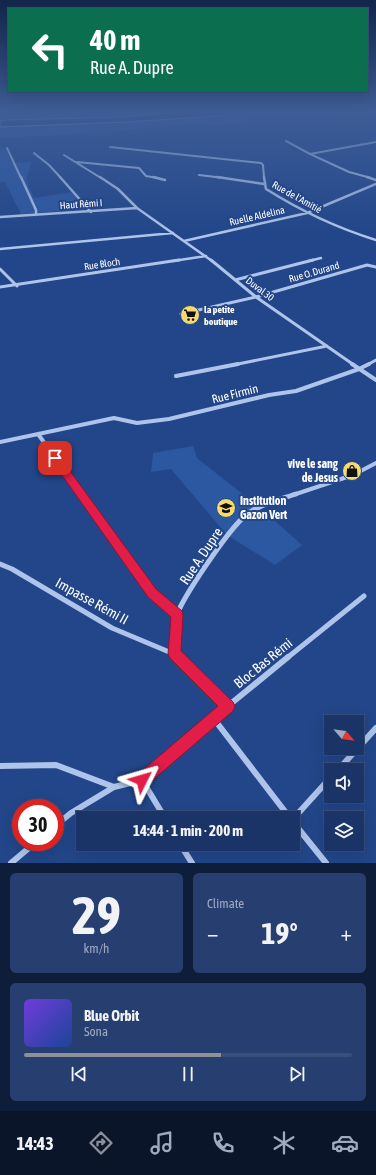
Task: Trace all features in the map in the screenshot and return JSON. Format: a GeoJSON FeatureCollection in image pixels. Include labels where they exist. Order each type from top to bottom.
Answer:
{"type":"FeatureCollection","features":[{"type":"Feature","properties":{"kind":"street"},"geometry":{"type":"LineString","coordinates":[[9,152],[36,210],[36,216]]}},
{"type":"Feature","properties":{"kind":"street","name":"Rue de l'Amitié"},"geometry":{"type":"LineString","coordinates":[[160,152],[261,163],[263,165],[264,184],[266,189],[308,213],[362,237],[376,240]]}},
{"type":"Feature","properties":{"kind":"street"},"geometry":{"type":"LineString","coordinates":[[307,152],[349,172],[376,180]]}},
{"type":"Feature","properties":{"kind":"street"},"geometry":{"type":"LineString","coordinates":[[310,154],[319,152]]}},
{"type":"Feature","properties":{"kind":"street"},"geometry":{"type":"LineString","coordinates":[[34,153],[49,165],[91,212]]}},
{"type":"Feature","properties":{"kind":"street","name":"Duval 30"},"geometry":{"type":"LineString","coordinates":[[64,155],[118,189],[137,208],[206,256],[256,297],[376,380]]}},
{"type":"Feature","properties":{"kind":"street"},"geometry":{"type":"LineString","coordinates":[[77,162],[91,162],[139,168],[146,176],[165,180]]}},
{"type":"Feature","properties":{"kind":"street"},"geometry":{"type":"LineString","coordinates":[[199,175],[264,184]]}},
{"type":"Feature","properties":{"kind":"street","name":"Ruelle Aldelina"},"geometry":{"type":"LineString","coordinates":[[184,241],[308,213],[376,184]]}},
{"type":"Feature","properties":{"kind":"street","name":"Haut Rémi I"},"geometry":{"type":"LineString","coordinates":[[0,217],[36,216],[137,208]]}},
{"type":"Feature","properties":{"kind":"street"},"geometry":{"type":"LineString","coordinates":[[0,249],[173,233]]}},
{"type":"Feature","properties":{"kind":"street","name":"Rue Bloch"},"geometry":{"type":"LineString","coordinates":[[0,287],[17,286],[206,256]]}},
{"type":"Feature","properties":{"kind":"street"},"geometry":{"type":"LineString","coordinates":[[235,280],[321,258]]}},
{"type":"Feature","properties":{"kind":"street","name":"Rue O. Durand"},"geometry":{"type":"LineString","coordinates":[[181,314],[256,297],[367,265],[376,267]]}},
{"type":"Feature","properties":{"kind":"street"},"geometry":{"type":"LineString","coordinates":[[0,269],[17,286]]}},
{"type":"Feature","properties":{"kind":"street"},"geometry":{"type":"LineString","coordinates":[[176,376],[327,346]]}},
{"type":"Feature","properties":{"kind":"street","name":"Rue Firmin"},"geometry":{"type":"LineString","coordinates":[[38,434],[114,418],[137,423],[169,420],[269,395],[296,391],[359,369],[376,360]]}},
{"type":"Feature","properties":{"kind":"street"},"geometry":{"type":"LineString","coordinates":[[0,442],[38,434],[152,593],[177,615]]}},
{"type":"Feature","properties":{"kind":"street","name":"Rue A. Dupre"},"geometry":{"type":"LineString","coordinates":[[174,654],[177,615],[206,565],[238,523],[249,512],[265,504],[353,475],[376,463]]}},
{"type":"Feature","properties":{"kind":"street","name":"Impasse Rémi II"},"geometry":{"type":"LineString","coordinates":[[0,564],[12,569],[112,628],[174,654]]}},
{"type":"Feature","properties":{"kind":"street","name":"Bloc Bas Rémi"},"geometry":{"type":"LineString","coordinates":[[142,780],[228,706],[364,596]]}},
{"type":"Feature","properties":{"kind":"street"},"geometry":{"type":"LineString","coordinates":[[174,654],[228,706]]}},
{"type":"Feature","properties":{"kind":"street"},"geometry":{"type":"LineString","coordinates":[[214,718],[285,811]]}},
{"type":"Feature","properties":{"kind":"street"},"geometry":{"type":"LineString","coordinates":[[344,763],[376,728]]}},
{"type":"Feature","properties":{"kind":"street"},"geometry":{"type":"LineString","coordinates":[[0,766],[56,765],[114,787]]}},
{"type":"Feature","properties":{"kind":"street"},"geometry":{"type":"LineString","coordinates":[[64,819],[114,787],[142,780],[161,811]]}},
{"type":"Feature","properties":{"kind":"street"},"geometry":{"type":"LineString","coordinates":[[300,811],[324,785]]}},
{"type":"Feature","properties":{"kind":"street"},"geometry":{"type":"LineString","coordinates":[[300,831],[326,863]]}},
{"type":"Feature","properties":{"kind":"street"},"geometry":{"type":"LineString","coordinates":[[11,863],[25,851]]}},
{"type":"Feature","properties":{"kind":"street"},"geometry":{"type":"LineString","coordinates":[[184,851],[190,862]]}},
{"type":"Feature","properties":{"kind":"shaded area"},"geometry":{"type":"Polygon","coordinates":[[[0,152],[7,152],[12,163],[32,162],[26,179],[34,198],[73,192],[86,209],[21,214],[5,182],[0,183],[0,152]]]}},
{"type":"Feature","properties":{"kind":"shaded area"},"geometry":{"type":"Polygon","coordinates":[[[193,446],[197,458],[259,507],[302,545],[275,565],[227,535],[171,469],[151,472],[153,453],[193,446]]]}},
{"type":"Feature","properties":{"kind":"place","name":"la petite boutique"},"geometry":{"type":"Point","coordinates":[190,315]}},
{"type":"Feature","properties":{"kind":"place","name":"vive le sang de Jesus"},"geometry":{"type":"Point","coordinates":[352,471]}},
{"type":"Feature","properties":{"kind":"place","name":"Institution Gazon Vert"},"geometry":{"type":"Point","coordinates":[226,508]}},
{"type":"Feature","properties":{"kind":"route"},"geometry":{"type":"LineString","coordinates":[[55,458],[152,593],[177,615],[174,654],[228,706],[142,780]]}}]}
